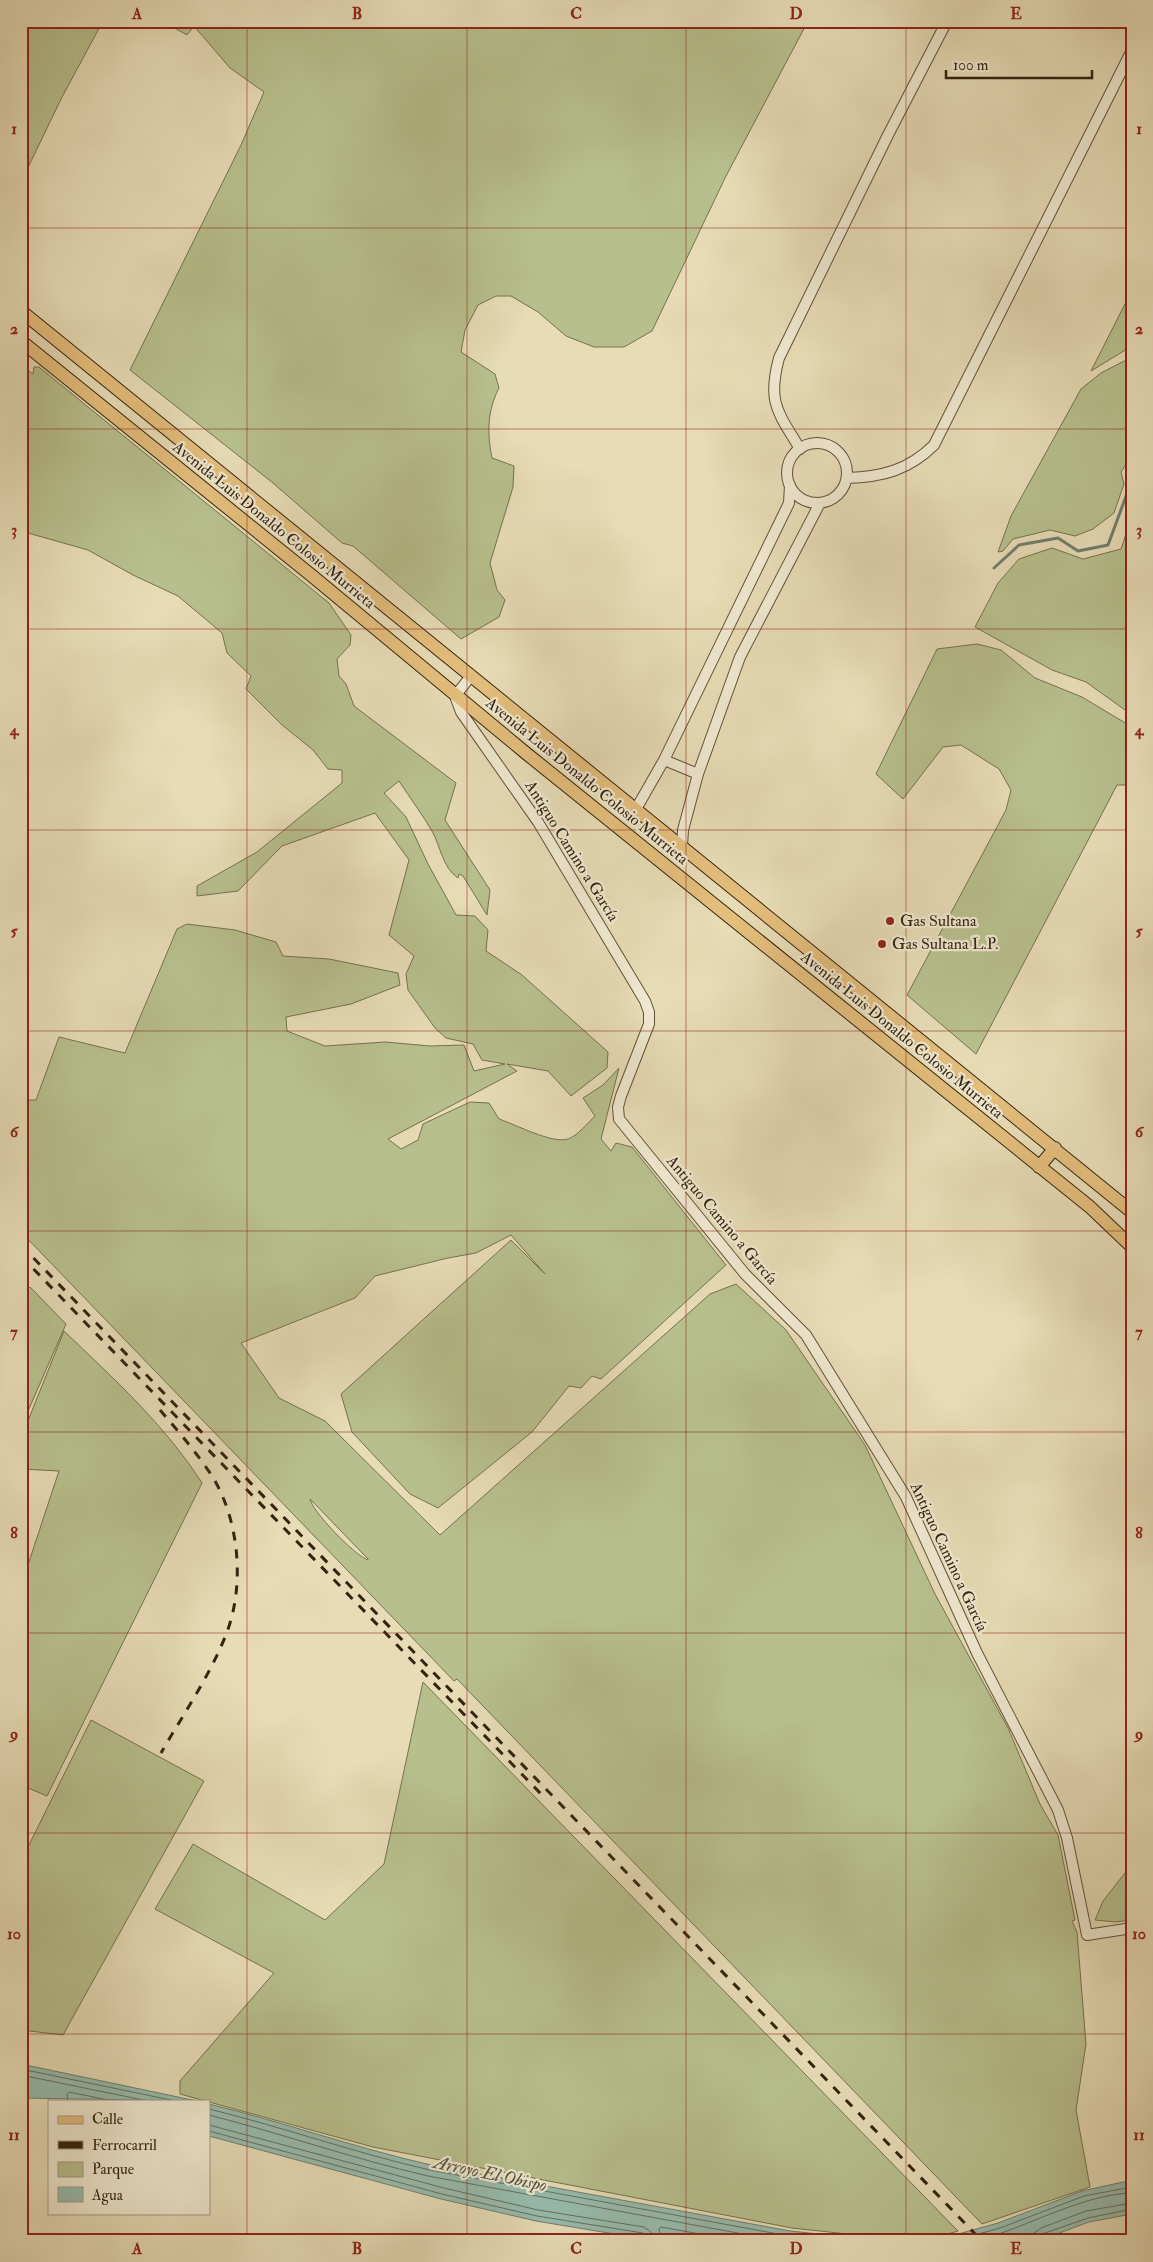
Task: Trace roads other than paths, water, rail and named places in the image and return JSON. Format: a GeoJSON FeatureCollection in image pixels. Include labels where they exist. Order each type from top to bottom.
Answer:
{"type":"FeatureCollection","features":[{"type":"Feature","properties":{"kind":"main road","name":"Avenida Luis Donaldo Colosio Murrieta"},"geometry":{"type":"LineString","coordinates":[[21,311],[1132,1212]]}},
{"type":"Feature","properties":{"kind":"main road","name":"Avenida Luis Donaldo Colosio Murrieta"},"geometry":{"type":"LineString","coordinates":[[21,341],[311,575],[455,696],[1090,1207],[1132,1247]]}},
{"type":"Feature","properties":{"kind":"main road"},"geometry":{"type":"LineString","coordinates":[[1039,1166],[1055,1148]]}},
{"type":"Feature","properties":{"kind":"street"},"geometry":{"type":"LineString","coordinates":[[800,450],[775,408],[774,375],[779,358],[888,135],[947,21]]}},
{"type":"Feature","properties":{"kind":"street"},"geometry":{"type":"LineString","coordinates":[[847,478],[870,477],[905,468],[921,458],[934,445],[1132,50]]}},
{"type":"Feature","properties":{"kind":"street"},"geometry":{"type":"LineString","coordinates":[[636,809],[664,760],[789,504],[789,466],[793,457],[800,450],[818,444],[837,451],[847,468],[847,478],[844,487],[830,501],[820,503],[802,499],[790,485]]}},
{"type":"Feature","properties":{"kind":"street"},"geometry":{"type":"LineString","coordinates":[[682,846],[683,830],[698,774],[740,657],[820,503]]}},
{"type":"Feature","properties":{"kind":"street"},"geometry":{"type":"LineString","coordinates":[[455,696],[471,676]]}},
{"type":"Feature","properties":{"kind":"street","name":"Antiguo Camino a García"},"geometry":{"type":"LineString","coordinates":[[455,696],[461,712],[538,822],[645,1001],[649,1024],[621,1096],[618,1107],[618,1119],[744,1274],[806,1335],[906,1497],[977,1653],[1058,1810],[1067,1838],[1087,1935],[1132,1928]]}},
{"type":"Feature","properties":{"kind":"street"},"geometry":{"type":"LineString","coordinates":[[664,760],[698,774]]}},
{"type":"Feature","properties":{"kind":"water"},"geometry":{"type":"Polygon","coordinates":[[[21,2064],[192,2100],[138,2100],[21,2098],[21,2064]]]}},
{"type":"Feature","properties":{"kind":"water"},"geometry":{"type":"Polygon","coordinates":[[[210,2104],[431,2165],[790,2231],[884,2241],[657,2241],[536,2221],[441,2199],[210,2136],[210,2104]]]}},
{"type":"Feature","properties":{"kind":"water"},"geometry":{"type":"Polygon","coordinates":[[[1123,2182],[1132,2182],[1132,2214],[1089,2222],[1038,2241],[933,2241],[998,2223],[1082,2191],[1123,2182]]]}},
{"type":"Feature","properties":{"kind":"waterway"},"geometry":{"type":"LineString","coordinates":[[994,568],[1019,545],[1058,538],[1078,551],[1108,545],[1132,480]]}},
{"type":"Feature","properties":{"kind":"railway"},"geometry":{"type":"LineString","coordinates":[[21,1245],[982,2241]]}},
{"type":"Feature","properties":{"kind":"railway"},"geometry":{"type":"LineString","coordinates":[[21,1256],[542,1795]]}},
{"type":"Feature","properties":{"kind":"railway"},"geometry":{"type":"LineString","coordinates":[[160,1410],[200,1459],[221,1493],[233,1532],[237,1573],[233,1613],[221,1648],[161,1753]]}},
{"type":"Feature","properties":{"kind":"place","name":"Gas Sultana"},"geometry":{"type":"Point","coordinates":[890,921]}},
{"type":"Feature","properties":{"kind":"place","name":"Gas Sultana L.P."},"geometry":{"type":"Point","coordinates":[882,944]}},
{"type":"Feature","properties":{"kind":"water label","name":"Arroyo El Obispo"},"geometry":{"type":"Point","coordinates":[490,2174]}}]}
